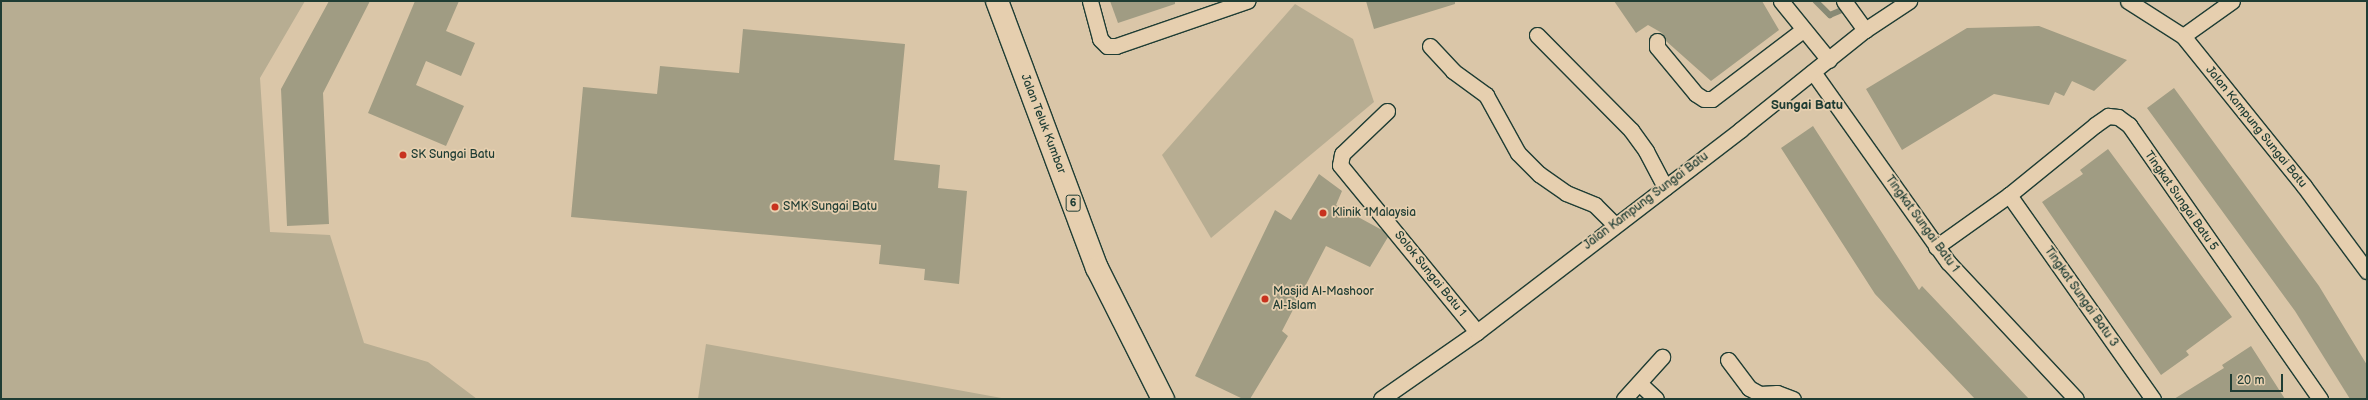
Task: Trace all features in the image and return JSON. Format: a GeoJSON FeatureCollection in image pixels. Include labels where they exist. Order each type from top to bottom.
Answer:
{"type":"FeatureCollection","features":[{"type":"Feature","properties":{"kind":"main road","name":"Jalan Teluk Kumbar"},"geometry":{"type":"LineString","coordinates":[[997,1],[1097,268],[1163,399]]}},
{"type":"Feature","properties":{"kind":"street"},"geometry":{"type":"LineString","coordinates":[[1090,1],[1100,39],[1107,46],[1116,46],[1247,1]]}},
{"type":"Feature","properties":{"kind":"street"},"geometry":{"type":"LineString","coordinates":[[1781,1],[1803,30],[1829,60]]}},
{"type":"Feature","properties":{"kind":"street"},"geometry":{"type":"LineString","coordinates":[[1844,1],[1865,30]]}},
{"type":"Feature","properties":{"kind":"street","name":"Jalan Kampung Sungai Batu"},"geometry":{"type":"LineString","coordinates":[[1381,399],[1477,332],[1666,187],[1829,60],[1865,30],[1909,1]]}},
{"type":"Feature","properties":{"kind":"street"},"geometry":{"type":"LineString","coordinates":[[2183,36],[2232,1]]}},
{"type":"Feature","properties":{"kind":"street","name":"Jalan Kampung Sungai Batu"},"geometry":{"type":"LineString","coordinates":[[2138,3],[2183,36],[2304,186],[2367,271]]}},
{"type":"Feature","properties":{"kind":"street"},"geometry":{"type":"LineString","coordinates":[[1657,41],[1657,47],[1696,94],[1704,99],[1712,99],[1803,30]]}},
{"type":"Feature","properties":{"kind":"street"},"geometry":{"type":"LineString","coordinates":[[1537,35],[1631,130],[1646,151],[1666,187]]}},
{"type":"Feature","properties":{"kind":"street"},"geometry":{"type":"LineString","coordinates":[[1430,46],[1453,71],[1486,95],[1518,153],[1539,174],[1566,193],[1595,205],[1615,225]]}},
{"type":"Feature","properties":{"kind":"street","name":"Tingkat Sungai Batu 1"},"geometry":{"type":"LineString","coordinates":[[1813,72],[1948,262],[2076,399]]}},
{"type":"Feature","properties":{"kind":"street","name":"Solok Sungai Batu 1"},"geometry":{"type":"LineString","coordinates":[[1387,111],[1342,154],[1339,160],[1340,165],[1477,332]]}},
{"type":"Feature","properties":{"kind":"street","name":"Tingkat Sungai Batu 5"},"geometry":{"type":"LineString","coordinates":[[2009,194],[2108,116],[2124,120],[2320,399]]}},
{"type":"Feature","properties":{"kind":"street"},"geometry":{"type":"LineString","coordinates":[[1936,247],[2009,194]]}},
{"type":"Feature","properties":{"kind":"street","name":"Tingkat Sungai Batu 3"},"geometry":{"type":"LineString","coordinates":[[2009,194],[2153,399]]}},
{"type":"Feature","properties":{"kind":"street"},"geometry":{"type":"LineString","coordinates":[[1624,399],[1662,357]]}},
{"type":"Feature","properties":{"kind":"street"},"geometry":{"type":"LineString","coordinates":[[1728,360],[1750,388],[1760,394],[1777,393],[1793,399]]}},
{"type":"Feature","properties":{"kind":"street"},"geometry":{"type":"LineString","coordinates":[[1639,383],[1656,399]]}},
{"type":"Feature","properties":{"kind":"shaded area"},"geometry":{"type":"Polygon","coordinates":[[[1,1],[305,1],[260,78],[270,232],[330,235],[364,343],[428,362],[477,399],[1,399],[1,1]]]}},
{"type":"Feature","properties":{"kind":"shaded area"},"geometry":{"type":"Polygon","coordinates":[[[1295,4],[1353,39],[1374,102],[1211,238],[1162,155],[1295,4]]]}},
{"type":"Feature","properties":{"kind":"shaded area"},"geometry":{"type":"Polygon","coordinates":[[[706,344],[1007,399],[698,399],[706,344]]]}},
{"type":"Feature","properties":{"kind":"building"},"geometry":{"type":"Polygon","coordinates":[[[329,1],[370,1],[323,93],[329,224],[287,226],[281,89],[329,1]]]}},
{"type":"Feature","properties":{"kind":"building"},"geometry":{"type":"Polygon","coordinates":[[[415,1],[459,1],[446,31],[475,43],[461,76],[426,61],[416,85],[464,106],[446,146],[368,113],[415,1]]]}},
{"type":"Feature","properties":{"kind":"building"},"geometry":{"type":"Polygon","coordinates":[[[1110,1],[1175,1],[1175,4],[1118,23],[1110,1]]]}},
{"type":"Feature","properties":{"kind":"building"},"geometry":{"type":"Polygon","coordinates":[[[1366,1],[1455,1],[1455,4],[1374,29],[1366,1]]]}},
{"type":"Feature","properties":{"kind":"building"},"geometry":{"type":"Polygon","coordinates":[[[1614,1],[1762,1],[1779,30],[1711,81],[1666,41],[1662,33],[1648,25],[1636,33],[1614,1]]]}},
{"type":"Feature","properties":{"kind":"building"},"geometry":{"type":"Polygon","coordinates":[[[2039,26],[2127,60],[2094,91],[2072,81],[2064,96],[2055,92],[2049,105],[1994,94],[1902,150],[1866,89],[1967,28],[2039,26]]]}},
{"type":"Feature","properties":{"kind":"building"},"geometry":{"type":"Polygon","coordinates":[[[743,29],[905,44],[894,160],[940,165],[938,188],[967,191],[959,284],[924,280],[925,269],[879,264],[881,245],[571,217],[583,87],[657,94],[660,66],[739,73],[743,29]]]}},
{"type":"Feature","properties":{"kind":"building"},"geometry":{"type":"Polygon","coordinates":[[[2174,88],[2319,286],[2367,365],[2367,399],[2350,399],[2295,311],[2147,108],[2174,88]]]}},
{"type":"Feature","properties":{"kind":"building"},"geometry":{"type":"Polygon","coordinates":[[[1813,126],[1919,290],[1922,286],[2029,399],[1975,399],[1875,294],[1781,148],[1813,126]]]}},
{"type":"Feature","properties":{"kind":"building"},"geometry":{"type":"Polygon","coordinates":[[[2108,149],[2232,317],[2186,351],[2189,355],[2161,375],[2042,202],[2083,174],[2080,170],[2108,149]]]}},
{"type":"Feature","properties":{"kind":"building","name":"Masjid Al-Mashoor Al-Islam"},"geometry":{"type":"Polygon","coordinates":[[[1319,174],[1342,191],[1336,205],[1382,230],[1388,237],[1370,267],[1326,246],[1282,331],[1288,336],[1250,399],[1243,399],[1195,376],[1275,210],[1291,220],[1319,174]]]}},
{"type":"Feature","properties":{"kind":"building"},"geometry":{"type":"Polygon","coordinates":[[[2251,346],[2285,399],[2174,399],[2224,368],[2222,365],[2251,346]]]}},
{"type":"Feature","properties":{"kind":"waterway"},"geometry":{"type":"LineString","coordinates":[[1816,1],[1830,15],[1842,10]]}},
{"type":"Feature","properties":{"kind":"place","name":"SK Sungai Batu"},"geometry":{"type":"Point","coordinates":[403,155]}},
{"type":"Feature","properties":{"kind":"place","name":"SMK Sungai Batu"},"geometry":{"type":"Point","coordinates":[775,207]}},
{"type":"Feature","properties":{"kind":"place","name":"Klinik 1Malaysia"},"geometry":{"type":"Point","coordinates":[1323,213]}},
{"type":"Feature","properties":{"kind":"place","name":"Masjid Al-Mashoor Al-Islam"},"geometry":{"type":"Point","coordinates":[1265,299]}},
{"type":"Feature","properties":{"kind":"district","name":"Sungai Batu"},"geometry":{"type":"Point","coordinates":[1807,105]}}]}
